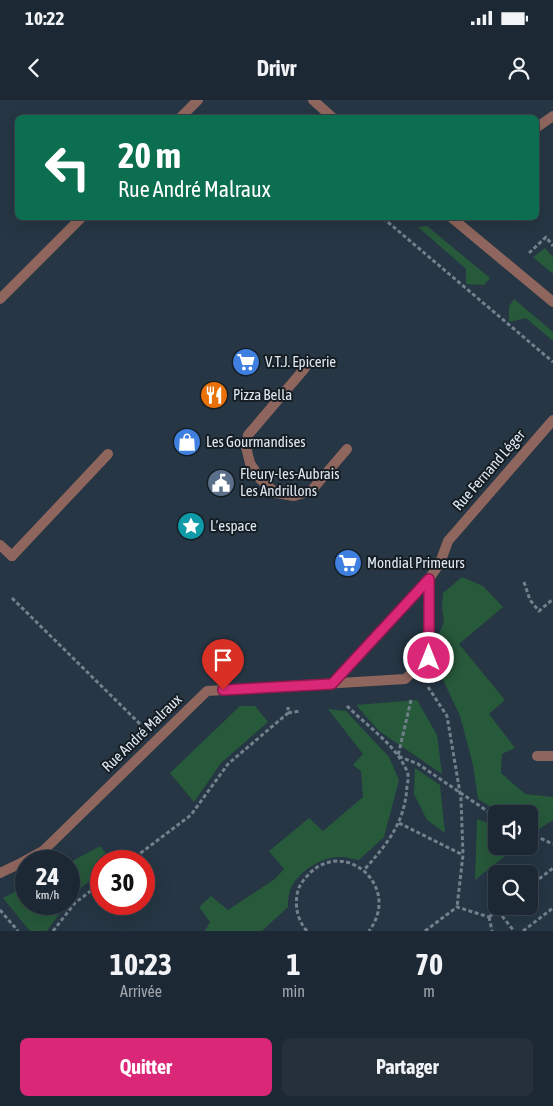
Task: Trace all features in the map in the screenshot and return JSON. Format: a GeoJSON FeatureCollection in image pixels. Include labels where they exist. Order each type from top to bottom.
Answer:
{"type":"FeatureCollection","features":[{"type":"Feature","properties":{"kind":"street"},"geometry":{"type":"LineString","coordinates":[[183,115],[198,100]]}},
{"type":"Feature","properties":{"kind":"street"},"geometry":{"type":"LineString","coordinates":[[313,100],[330,115]]}},
{"type":"Feature","properties":{"kind":"street"},"geometry":{"type":"LineString","coordinates":[[539,126],[553,116]]}},
{"type":"Feature","properties":{"kind":"street"},"geometry":{"type":"LineString","coordinates":[[0,300],[79,220]]}},
{"type":"Feature","properties":{"kind":"street"},"geometry":{"type":"LineString","coordinates":[[454,220],[553,302]]}},
{"type":"Feature","properties":{"kind":"street"},"geometry":{"type":"LineString","coordinates":[[305,368],[248,435],[246,447],[250,463],[260,479],[276,493],[294,496],[311,491],[347,449]]}},
{"type":"Feature","properties":{"kind":"street","name":"Rue Fernand Léger"},"geometry":{"type":"LineString","coordinates":[[429,579],[440,564],[448,541],[553,420]]}},
{"type":"Feature","properties":{"kind":"street"},"geometry":{"type":"LineString","coordinates":[[0,545],[12,556],[108,454]]}},
{"type":"Feature","properties":{"kind":"street"},"geometry":{"type":"LineString","coordinates":[[417,670],[429,658],[429,579]]}},
{"type":"Feature","properties":{"kind":"street"},"geometry":{"type":"LineString","coordinates":[[329,684],[429,579]]}},
{"type":"Feature","properties":{"kind":"street","name":"Rue André Malraux"},"geometry":{"type":"LineString","coordinates":[[0,873],[43,851],[207,691],[405,679],[417,670]]}},
{"type":"Feature","properties":{"kind":"street"},"geometry":{"type":"LineString","coordinates":[[537,756],[553,756]]}},
{"type":"Feature","properties":{"kind":"path"},"geometry":{"type":"LineString","coordinates":[[385,220],[553,362]]}},
{"type":"Feature","properties":{"kind":"path"},"geometry":{"type":"LineString","coordinates":[[528,254],[546,237],[553,246]]}},
{"type":"Feature","properties":{"kind":"path"},"geometry":{"type":"LineString","coordinates":[[524,582],[530,600],[539,611],[553,600]]}},
{"type":"Feature","properties":{"kind":"path"},"geometry":{"type":"LineString","coordinates":[[12,598],[157,740]]}},
{"type":"Feature","properties":{"kind":"path"},"geometry":{"type":"LineString","coordinates":[[398,756],[417,670]]}},
{"type":"Feature","properties":{"kind":"path"},"geometry":{"type":"LineString","coordinates":[[417,670],[447,716],[460,792],[463,855],[456,907],[425,931]]}},
{"type":"Feature","properties":{"kind":"path"},"geometry":{"type":"LineString","coordinates":[[329,684],[398,756],[408,773],[406,800],[399,823],[384,847],[364,870]]}},
{"type":"Feature","properties":{"kind":"path"},"geometry":{"type":"LineString","coordinates":[[145,850],[191,815],[228,764],[288,713],[287,687]]}},
{"type":"Feature","properties":{"kind":"path"},"geometry":{"type":"LineString","coordinates":[[398,756],[418,764],[488,811]]}},
{"type":"Feature","properties":{"kind":"path"},"geometry":{"type":"LineString","coordinates":[[399,823],[463,855]]}},
{"type":"Feature","properties":{"kind":"path"},"geometry":{"type":"LineString","coordinates":[[538,837],[553,844]]}},
{"type":"Feature","properties":{"kind":"path"},"geometry":{"type":"LineString","coordinates":[[304,930],[298,917],[296,904],[298,891],[304,879],[314,869],[326,863],[339,862],[352,864],[364,870],[374,881],[379,894],[380,909],[376,922],[369,931]]}},
{"type":"Feature","properties":{"kind":"path"},"geometry":{"type":"LineString","coordinates":[[538,880],[553,868]]}},
{"type":"Feature","properties":{"kind":"path"},"geometry":{"type":"LineString","coordinates":[[52,931],[75,903],[90,892]]}},
{"type":"Feature","properties":{"kind":"path"},"geometry":{"type":"LineString","coordinates":[[456,907],[489,917]]}},
{"type":"Feature","properties":{"kind":"path"},"geometry":{"type":"LineString","coordinates":[[523,931],[553,908]]}},
{"type":"Feature","properties":{"kind":"path"},"geometry":{"type":"LineString","coordinates":[[0,910],[18,931]]}},
{"type":"Feature","properties":{"kind":"path"},"geometry":{"type":"LineString","coordinates":[[501,915],[514,931]]}},
{"type":"Feature","properties":{"kind":"path"},"geometry":{"type":"LineString","coordinates":[[489,917],[492,931]]}},
{"type":"Feature","properties":{"kind":"green space"},"geometry":{"type":"Polygon","coordinates":[[[427,226],[490,278],[484,285],[466,284],[466,269],[418,227],[427,226]]]}},
{"type":"Feature","properties":{"kind":"green space"},"geometry":{"type":"Polygon","coordinates":[[[545,248],[553,257],[553,274],[533,257],[545,248]]]}},
{"type":"Feature","properties":{"kind":"green space"},"geometry":{"type":"Polygon","coordinates":[[[514,299],[553,332],[553,341],[526,318],[509,322],[509,306],[514,299]]]}},
{"type":"Feature","properties":{"kind":"green space"},"geometry":{"type":"Polygon","coordinates":[[[462,577],[483,586],[503,607],[459,644],[505,700],[489,714],[515,748],[502,754],[501,773],[525,794],[553,797],[553,820],[539,829],[538,805],[488,805],[478,799],[473,765],[460,716],[437,667],[438,636],[444,622],[442,608],[443,593],[462,577]]]}},
{"type":"Feature","properties":{"kind":"green space"},"geometry":{"type":"Polygon","coordinates":[[[417,700],[437,735],[442,774],[379,731],[356,705],[417,700]]]}},
{"type":"Feature","properties":{"kind":"green space"},"geometry":{"type":"Polygon","coordinates":[[[240,706],[255,706],[268,722],[221,763],[194,802],[170,773],[240,706]]]}},
{"type":"Feature","properties":{"kind":"green space"},"geometry":{"type":"Polygon","coordinates":[[[328,709],[346,711],[389,757],[399,780],[384,837],[359,860],[333,857],[310,867],[297,878],[293,885],[289,895],[288,907],[262,931],[205,931],[210,922],[199,907],[211,896],[228,910],[275,879],[284,869],[269,851],[309,818],[323,831],[363,797],[361,771],[353,765],[363,754],[328,709]]]}},
{"type":"Feature","properties":{"kind":"green space"},"geometry":{"type":"Polygon","coordinates":[[[415,768],[440,785],[445,833],[427,820],[414,794],[415,768]]]}},
{"type":"Feature","properties":{"kind":"green space"},"geometry":{"type":"Polygon","coordinates":[[[477,819],[488,823],[488,855],[506,855],[494,865],[488,865],[488,869],[475,880],[477,819]]]}},
{"type":"Feature","properties":{"kind":"green space"},"geometry":{"type":"Polygon","coordinates":[[[100,846],[103,850],[93,850],[100,846]]]}},
{"type":"Feature","properties":{"kind":"green space"},"geometry":{"type":"Polygon","coordinates":[[[90,851],[90,881],[80,888],[80,857],[90,851]]]}},
{"type":"Feature","properties":{"kind":"green space"},"geometry":{"type":"Polygon","coordinates":[[[15,892],[15,913],[3,898],[15,892]]]}},
{"type":"Feature","properties":{"kind":"green space"},"geometry":{"type":"Polygon","coordinates":[[[17,915],[58,915],[47,931],[30,931],[17,915]]]}},
{"type":"Feature","properties":{"kind":"place","name":"V.T.J. Epicerie"},"geometry":{"type":"Point","coordinates":[246,362]}},
{"type":"Feature","properties":{"kind":"place","name":"Pizza Bella"},"geometry":{"type":"Point","coordinates":[214,395]}},
{"type":"Feature","properties":{"kind":"place","name":"Les Gourmandises"},"geometry":{"type":"Point","coordinates":[187,442]}},
{"type":"Feature","properties":{"kind":"place","name":"Fleury-les-Aubrais Les Andrillons"},"geometry":{"type":"Point","coordinates":[221,483]}},
{"type":"Feature","properties":{"kind":"place","name":"L’espace"},"geometry":{"type":"Point","coordinates":[191,526]}},
{"type":"Feature","properties":{"kind":"place","name":"Mondial Primeurs"},"geometry":{"type":"Point","coordinates":[348,563]}},
{"type":"Feature","properties":{"kind":"route"},"geometry":{"type":"LineString","coordinates":[[223,690],[332,684],[429,579],[429,658]]}}]}
